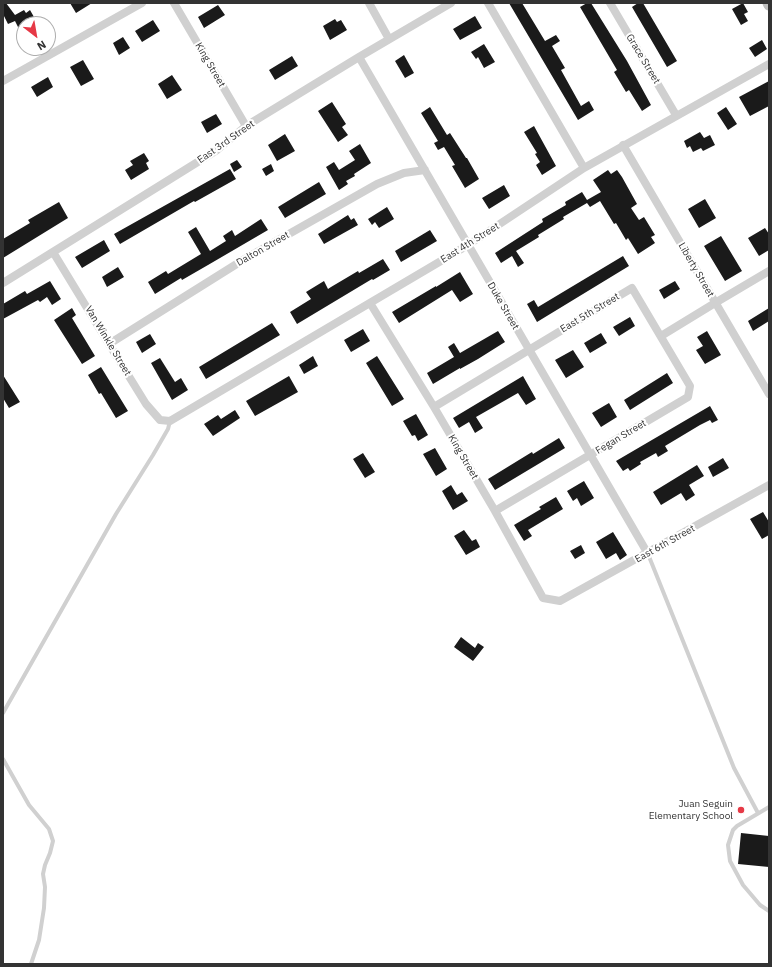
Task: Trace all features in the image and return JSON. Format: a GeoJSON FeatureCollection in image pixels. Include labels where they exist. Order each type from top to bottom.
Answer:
{"type":"FeatureCollection","features":[{"type":"Feature","properties":{"kind":"street"},"geometry":{"type":"LineString","coordinates":[[4,77],[142,3]]}},
{"type":"Feature","properties":{"kind":"street","name":"King Street"},"geometry":{"type":"LineString","coordinates":[[174,3],[246,126]]}},
{"type":"Feature","properties":{"kind":"street"},"geometry":{"type":"LineString","coordinates":[[369,3],[389,39]]}},
{"type":"Feature","properties":{"kind":"street","name":"East 3rd Street"},"geometry":{"type":"LineString","coordinates":[[3,283],[218,150],[246,126],[451,3]]}},
{"type":"Feature","properties":{"kind":"street"},"geometry":{"type":"LineString","coordinates":[[488,3],[584,168]]}},
{"type":"Feature","properties":{"kind":"street","name":"Grace Street"},"geometry":{"type":"LineString","coordinates":[[610,3],[676,115]]}},
{"type":"Feature","properties":{"kind":"street","name":"Duke Street"},"geometry":{"type":"LineString","coordinates":[[360,57],[648,554]]}},
{"type":"Feature","properties":{"kind":"street","name":"East 4th Street"},"geometry":{"type":"LineString","coordinates":[[170,421],[468,245],[584,168],[769,64]]}},
{"type":"Feature","properties":{"kind":"street","name":"Liberty Street"},"geometry":{"type":"LineString","coordinates":[[623,145],[769,394]]}},
{"type":"Feature","properties":{"kind":"street","name":"Dalton Street"},"geometry":{"type":"LineString","coordinates":[[109,344],[243,260],[377,184],[404,173],[425,170]]}},
{"type":"Feature","properties":{"kind":"street","name":"Van Winkle Street"},"geometry":{"type":"LineString","coordinates":[[54,252],[146,404],[160,420],[170,421]]}},
{"type":"Feature","properties":{"kind":"street"},"geometry":{"type":"LineString","coordinates":[[661,336],[769,272]]}},
{"type":"Feature","properties":{"kind":"street","name":"East 5th Street"},"geometry":{"type":"LineString","coordinates":[[434,407],[632,288],[661,336]]}},
{"type":"Feature","properties":{"kind":"street","name":"King Street"},"geometry":{"type":"LineString","coordinates":[[370,303],[434,407],[495,511],[543,598],[560,601]]}},
{"type":"Feature","properties":{"kind":"street","name":"Fegan Street"},"geometry":{"type":"LineString","coordinates":[[495,511],[688,397],[690,386],[661,336]]}},
{"type":"Feature","properties":{"kind":"street","name":"East 6th Street"},"geometry":{"type":"LineString","coordinates":[[560,601],[648,554],[769,485]]}},
{"type":"Feature","properties":{"kind":"lane"},"geometry":{"type":"LineString","coordinates":[[3,713],[116,514],[154,455],[168,429],[170,421]]}},
{"type":"Feature","properties":{"kind":"lane"},"geometry":{"type":"LineString","coordinates":[[648,554],[734,768],[758,813]]}},
{"type":"Feature","properties":{"kind":"lane"},"geometry":{"type":"LineString","coordinates":[[3,759],[29,805],[49,829],[53,841],[43,874],[45,887],[44,908],[39,940],[31,964]]}},
{"type":"Feature","properties":{"kind":"lane"},"geometry":{"type":"LineString","coordinates":[[769,807],[741,823],[733,830],[728,845],[730,862],[743,885],[760,905],[769,911]]}},
{"type":"Feature","properties":{"kind":"building"},"geometry":{"type":"Polygon","coordinates":[[[3,3],[6,3],[15,15],[24,10],[26,13],[30,10],[33,16],[16,16],[16,23],[15,21],[8,24],[3,14],[3,3]]]}},
{"type":"Feature","properties":{"kind":"building"},"geometry":{"type":"Polygon","coordinates":[[[70,3],[92,3],[76,13],[70,3]]]}},
{"type":"Feature","properties":{"kind":"building"},"geometry":{"type":"Polygon","coordinates":[[[509,3],[522,3],[545,41],[556,35],[560,41],[552,46],[565,68],[561,70],[581,106],[589,101],[594,110],[578,120],[509,3]]]}},
{"type":"Feature","properties":{"kind":"building"},"geometry":{"type":"Polygon","coordinates":[[[587,3],[591,3],[627,61],[651,105],[642,111],[629,90],[626,92],[614,72],[617,70],[580,7],[587,3]]]}},
{"type":"Feature","properties":{"kind":"building"},"geometry":{"type":"Polygon","coordinates":[[[638,3],[643,3],[677,61],[667,67],[632,7],[638,3]]]}},
{"type":"Feature","properties":{"kind":"building"},"geometry":{"type":"Polygon","coordinates":[[[743,3],[748,12],[744,14],[748,21],[741,25],[732,9],[743,3]]]}},
{"type":"Feature","properties":{"kind":"building"},"geometry":{"type":"Polygon","coordinates":[[[218,5],[225,15],[204,28],[198,17],[218,5]]]}},
{"type":"Feature","properties":{"kind":"building"},"geometry":{"type":"Polygon","coordinates":[[[475,16],[482,28],[460,40],[453,29],[475,16]]]}},
{"type":"Feature","properties":{"kind":"building"},"geometry":{"type":"Polygon","coordinates":[[[335,19],[337,22],[341,20],[347,30],[330,40],[323,26],[335,19]]]}},
{"type":"Feature","properties":{"kind":"building"},"geometry":{"type":"Polygon","coordinates":[[[153,20],[160,31],[142,42],[135,31],[153,20]]]}},
{"type":"Feature","properties":{"kind":"building"},"geometry":{"type":"Polygon","coordinates":[[[123,37],[130,48],[119,55],[113,43],[123,37]]]}},
{"type":"Feature","properties":{"kind":"building"},"geometry":{"type":"Polygon","coordinates":[[[762,40],[767,49],[755,57],[749,48],[762,40]]]}},
{"type":"Feature","properties":{"kind":"building"},"geometry":{"type":"Polygon","coordinates":[[[484,44],[495,62],[484,68],[478,57],[476,59],[471,52],[484,44]]]}},
{"type":"Feature","properties":{"kind":"building"},"geometry":{"type":"Polygon","coordinates":[[[404,55],[414,73],[405,78],[395,61],[404,55]]]}},
{"type":"Feature","properties":{"kind":"building"},"geometry":{"type":"Polygon","coordinates":[[[292,56],[298,66],[275,80],[269,70],[292,56]]]}},
{"type":"Feature","properties":{"kind":"building"},"geometry":{"type":"Polygon","coordinates":[[[83,60],[94,79],[81,86],[70,67],[83,60]]]}},
{"type":"Feature","properties":{"kind":"building"},"geometry":{"type":"Polygon","coordinates":[[[172,75],[182,90],[167,99],[158,84],[172,75]]]}},
{"type":"Feature","properties":{"kind":"building"},"geometry":{"type":"Polygon","coordinates":[[[48,77],[53,87],[37,97],[31,87],[48,77]]]}},
{"type":"Feature","properties":{"kind":"building"},"geometry":{"type":"Polygon","coordinates":[[[769,81],[769,106],[750,116],[739,97],[769,81]]]}},
{"type":"Feature","properties":{"kind":"building"},"geometry":{"type":"Polygon","coordinates":[[[332,102],[346,124],[342,127],[348,135],[338,142],[318,111],[332,102]]]}},
{"type":"Feature","properties":{"kind":"building"},"geometry":{"type":"Polygon","coordinates":[[[430,107],[447,135],[450,133],[479,179],[465,188],[452,166],[455,165],[444,147],[438,150],[434,143],[438,141],[421,113],[430,107]]]}},
{"type":"Feature","properties":{"kind":"building"},"geometry":{"type":"Polygon","coordinates":[[[726,107],[737,124],[728,130],[717,113],[726,107]]]}},
{"type":"Feature","properties":{"kind":"building"},"geometry":{"type":"Polygon","coordinates":[[[216,114],[222,124],[207,133],[201,122],[216,114]]]}},
{"type":"Feature","properties":{"kind":"building"},"geometry":{"type":"Polygon","coordinates":[[[534,126],[556,166],[542,175],[536,165],[540,162],[535,154],[537,153],[524,132],[534,126]]]}},
{"type":"Feature","properties":{"kind":"building"},"geometry":{"type":"Polygon","coordinates":[[[700,132],[704,138],[710,135],[715,145],[703,151],[701,148],[693,152],[690,146],[687,148],[684,141],[700,132]]]}},
{"type":"Feature","properties":{"kind":"building"},"geometry":{"type":"Polygon","coordinates":[[[285,134],[295,151],[277,161],[268,145],[285,134]]]}},
{"type":"Feature","properties":{"kind":"building"},"geometry":{"type":"Polygon","coordinates":[[[360,144],[371,163],[354,174],[355,176],[346,181],[348,184],[339,190],[326,167],[334,162],[339,170],[355,160],[349,151],[360,144]]]}},
{"type":"Feature","properties":{"kind":"building"},"geometry":{"type":"Polygon","coordinates":[[[144,153],[149,161],[146,163],[149,169],[131,180],[125,170],[133,165],[130,161],[144,153]]]}},
{"type":"Feature","properties":{"kind":"building"},"geometry":{"type":"Polygon","coordinates":[[[237,160],[242,167],[234,172],[230,164],[237,160]]]}},
{"type":"Feature","properties":{"kind":"building"},"geometry":{"type":"Polygon","coordinates":[[[271,164],[274,171],[266,176],[262,169],[271,164]]]}},
{"type":"Feature","properties":{"kind":"building"},"geometry":{"type":"Polygon","coordinates":[[[230,169],[236,179],[195,202],[194,201],[120,244],[114,234],[230,169]]]}},
{"type":"Feature","properties":{"kind":"building"},"geometry":{"type":"Polygon","coordinates":[[[608,170],[611,174],[617,170],[622,177],[637,204],[631,208],[639,220],[644,217],[655,235],[651,237],[655,243],[638,254],[628,238],[626,240],[616,223],[614,224],[600,201],[590,207],[587,203],[563,217],[564,219],[516,251],[524,263],[518,267],[512,256],[501,263],[495,253],[543,222],[542,219],[566,205],[565,202],[582,192],[587,200],[601,192],[593,180],[608,170]]]}},
{"type":"Feature","properties":{"kind":"building"},"geometry":{"type":"Polygon","coordinates":[[[319,182],[326,194],[285,218],[278,207],[319,182]]]}},
{"type":"Feature","properties":{"kind":"building"},"geometry":{"type":"Polygon","coordinates":[[[504,185],[510,196],[489,209],[482,198],[504,185]]]}},
{"type":"Feature","properties":{"kind":"building"},"geometry":{"type":"Polygon","coordinates":[[[705,199],[716,218],[699,228],[688,209],[705,199]]]}},
{"type":"Feature","properties":{"kind":"building"},"geometry":{"type":"Polygon","coordinates":[[[59,202],[68,218],[3,258],[3,239],[30,223],[28,220],[59,202]]]}},
{"type":"Feature","properties":{"kind":"building"},"geometry":{"type":"Polygon","coordinates":[[[387,207],[394,219],[379,228],[375,222],[372,225],[368,219],[387,207]]]}},
{"type":"Feature","properties":{"kind":"building"},"geometry":{"type":"Polygon","coordinates":[[[348,215],[351,220],[354,218],[358,225],[324,244],[318,234],[348,215]]]}},
{"type":"Feature","properties":{"kind":"building"},"geometry":{"type":"Polygon","coordinates":[[[261,219],[268,230],[155,294],[148,282],[166,271],[168,274],[201,254],[188,232],[196,227],[210,251],[226,241],[223,236],[232,230],[235,236],[261,219]]]}},
{"type":"Feature","properties":{"kind":"building"},"geometry":{"type":"Polygon","coordinates":[[[765,228],[769,234],[769,250],[759,256],[748,238],[765,228]]]}},
{"type":"Feature","properties":{"kind":"building"},"geometry":{"type":"Polygon","coordinates":[[[430,230],[437,241],[401,262],[395,251],[430,230]]]}},
{"type":"Feature","properties":{"kind":"building"},"geometry":{"type":"Polygon","coordinates":[[[721,236],[742,271],[725,281],[704,246],[721,236]]]}},
{"type":"Feature","properties":{"kind":"building"},"geometry":{"type":"Polygon","coordinates":[[[104,240],[110,251],[82,268],[75,257],[104,240]]]}},
{"type":"Feature","properties":{"kind":"building"},"geometry":{"type":"Polygon","coordinates":[[[623,256],[629,266],[537,322],[527,304],[534,300],[538,307],[623,256]]]}},
{"type":"Feature","properties":{"kind":"building"},"geometry":{"type":"Polygon","coordinates":[[[383,259],[390,270],[373,280],[372,279],[297,324],[290,312],[311,299],[306,292],[324,281],[328,289],[358,271],[359,273],[383,259]]]}},
{"type":"Feature","properties":{"kind":"building"},"geometry":{"type":"Polygon","coordinates":[[[118,267],[124,277],[107,287],[102,277],[118,267]]]}},
{"type":"Feature","properties":{"kind":"building"},"geometry":{"type":"Polygon","coordinates":[[[460,272],[473,294],[460,302],[452,290],[399,323],[392,312],[460,272]]]}},
{"type":"Feature","properties":{"kind":"building"},"geometry":{"type":"Polygon","coordinates":[[[50,281],[61,299],[52,305],[47,297],[40,302],[38,300],[3,319],[3,304],[25,291],[27,294],[50,281]]]}},
{"type":"Feature","properties":{"kind":"building"},"geometry":{"type":"Polygon","coordinates":[[[675,281],[680,289],[664,299],[659,290],[675,281]]]}},
{"type":"Feature","properties":{"kind":"building"},"geometry":{"type":"Polygon","coordinates":[[[72,308],[76,315],[72,318],[95,356],[82,364],[54,320],[72,308]]]}},
{"type":"Feature","properties":{"kind":"building"},"geometry":{"type":"Polygon","coordinates":[[[769,308],[769,321],[753,331],[748,321],[769,308]]]}},
{"type":"Feature","properties":{"kind":"building"},"geometry":{"type":"Polygon","coordinates":[[[630,317],[635,326],[619,336],[613,327],[630,317]]]}},
{"type":"Feature","properties":{"kind":"building"},"geometry":{"type":"Polygon","coordinates":[[[272,323],[280,335],[206,379],[199,367],[272,323]]]}},
{"type":"Feature","properties":{"kind":"building"},"geometry":{"type":"Polygon","coordinates":[[[363,329],[370,341],[351,352],[344,340],[363,329]]]}},
{"type":"Feature","properties":{"kind":"building"},"geometry":{"type":"Polygon","coordinates":[[[498,331],[505,342],[433,384],[427,373],[454,357],[448,347],[454,343],[460,353],[498,331]]]}},
{"type":"Feature","properties":{"kind":"building"},"geometry":{"type":"Polygon","coordinates":[[[707,331],[721,355],[705,364],[696,350],[703,346],[697,337],[707,331]]]}},
{"type":"Feature","properties":{"kind":"building"},"geometry":{"type":"Polygon","coordinates":[[[601,333],[607,343],[590,353],[584,343],[601,333]]]}},
{"type":"Feature","properties":{"kind":"building"},"geometry":{"type":"Polygon","coordinates":[[[150,334],[156,344],[142,353],[136,342],[150,334]]]}},
{"type":"Feature","properties":{"kind":"building"},"geometry":{"type":"Polygon","coordinates":[[[573,350],[584,367],[566,378],[555,360],[573,350]]]}},
{"type":"Feature","properties":{"kind":"building"},"geometry":{"type":"Polygon","coordinates":[[[313,356],[318,366],[304,374],[299,365],[313,356]]]}},
{"type":"Feature","properties":{"kind":"building"},"geometry":{"type":"Polygon","coordinates":[[[377,356],[404,399],[392,406],[366,363],[377,356]]]}},
{"type":"Feature","properties":{"kind":"building"},"geometry":{"type":"Polygon","coordinates":[[[160,358],[175,382],[181,378],[188,390],[172,400],[151,363],[160,358]]]}},
{"type":"Feature","properties":{"kind":"building"},"geometry":{"type":"Polygon","coordinates":[[[101,367],[128,411],[116,418],[88,375],[101,367]]]}},
{"type":"Feature","properties":{"kind":"building"},"geometry":{"type":"Polygon","coordinates":[[[667,373],[673,383],[630,410],[624,400],[667,373]]]}},
{"type":"Feature","properties":{"kind":"building"},"geometry":{"type":"Polygon","coordinates":[[[3,375],[20,402],[9,408],[3,398],[3,375]]]}},
{"type":"Feature","properties":{"kind":"building"},"geometry":{"type":"Polygon","coordinates":[[[289,376],[298,392],[255,416],[246,401],[289,376]]]}},
{"type":"Feature","properties":{"kind":"building"},"geometry":{"type":"Polygon","coordinates":[[[523,376],[536,399],[526,405],[518,393],[476,417],[483,428],[475,433],[469,422],[459,428],[453,418],[523,376]]]}},
{"type":"Feature","properties":{"kind":"building"},"geometry":{"type":"Polygon","coordinates":[[[609,403],[617,417],[601,427],[592,413],[609,403]]]}},
{"type":"Feature","properties":{"kind":"building"},"geometry":{"type":"Polygon","coordinates":[[[710,406],[718,420],[712,423],[710,420],[665,446],[668,451],[658,457],[656,453],[640,462],[641,464],[630,471],[628,468],[623,471],[616,461],[710,406]]]}},
{"type":"Feature","properties":{"kind":"building"},"geometry":{"type":"Polygon","coordinates":[[[235,410],[240,418],[213,436],[204,424],[218,415],[221,419],[235,410]]]}},
{"type":"Feature","properties":{"kind":"building"},"geometry":{"type":"Polygon","coordinates":[[[416,414],[428,435],[418,441],[415,435],[412,436],[403,421],[416,414]]]}},
{"type":"Feature","properties":{"kind":"building"},"geometry":{"type":"Polygon","coordinates":[[[559,438],[565,448],[495,490],[488,479],[532,452],[533,454],[559,438]]]}},
{"type":"Feature","properties":{"kind":"building"},"geometry":{"type":"Polygon","coordinates":[[[435,448],[447,469],[436,476],[423,454],[435,448]]]}},
{"type":"Feature","properties":{"kind":"building"},"geometry":{"type":"Polygon","coordinates":[[[363,453],[375,472],[365,478],[353,459],[363,453]]]}},
{"type":"Feature","properties":{"kind":"building"},"geometry":{"type":"Polygon","coordinates":[[[723,458],[729,468],[713,477],[708,467],[723,458]]]}},
{"type":"Feature","properties":{"kind":"building"},"geometry":{"type":"Polygon","coordinates":[[[697,465],[704,476],[689,485],[695,495],[686,501],[681,493],[661,505],[653,492],[697,465]]]}},
{"type":"Feature","properties":{"kind":"building"},"geometry":{"type":"Polygon","coordinates":[[[584,481],[594,498],[581,506],[577,498],[573,501],[567,491],[584,481]]]}},
{"type":"Feature","properties":{"kind":"building"},"geometry":{"type":"Polygon","coordinates":[[[451,485],[457,495],[462,492],[468,501],[453,510],[442,491],[451,485]]]}},
{"type":"Feature","properties":{"kind":"building"},"geometry":{"type":"Polygon","coordinates":[[[556,497],[563,509],[528,530],[532,536],[524,541],[514,525],[541,509],[539,507],[556,497]]]}},
{"type":"Feature","properties":{"kind":"building"},"geometry":{"type":"Polygon","coordinates":[[[763,512],[769,522],[769,535],[762,539],[750,519],[763,512]]]}},
{"type":"Feature","properties":{"kind":"building"},"geometry":{"type":"Polygon","coordinates":[[[464,530],[472,541],[476,539],[480,547],[466,555],[454,536],[464,530]]]}},
{"type":"Feature","properties":{"kind":"building"},"geometry":{"type":"Polygon","coordinates":[[[613,532],[627,555],[620,560],[616,553],[606,559],[596,542],[613,532]]]}},
{"type":"Feature","properties":{"kind":"building"},"geometry":{"type":"Polygon","coordinates":[[[581,545],[585,553],[575,559],[570,551],[581,545]]]}},
{"type":"Feature","properties":{"kind":"building"},"geometry":{"type":"Polygon","coordinates":[[[461,637],[475,648],[478,643],[484,647],[473,661],[454,647],[461,637]]]}},
{"type":"Feature","properties":{"kind":"building"},"geometry":{"type":"Polygon","coordinates":[[[741,833],[769,836],[769,867],[738,864],[741,833]]]}},
{"type":"Feature","properties":{"kind":"place","name":"Juan Seguin Elementary School"},"geometry":{"type":"Point","coordinates":[741,810]}}]}
